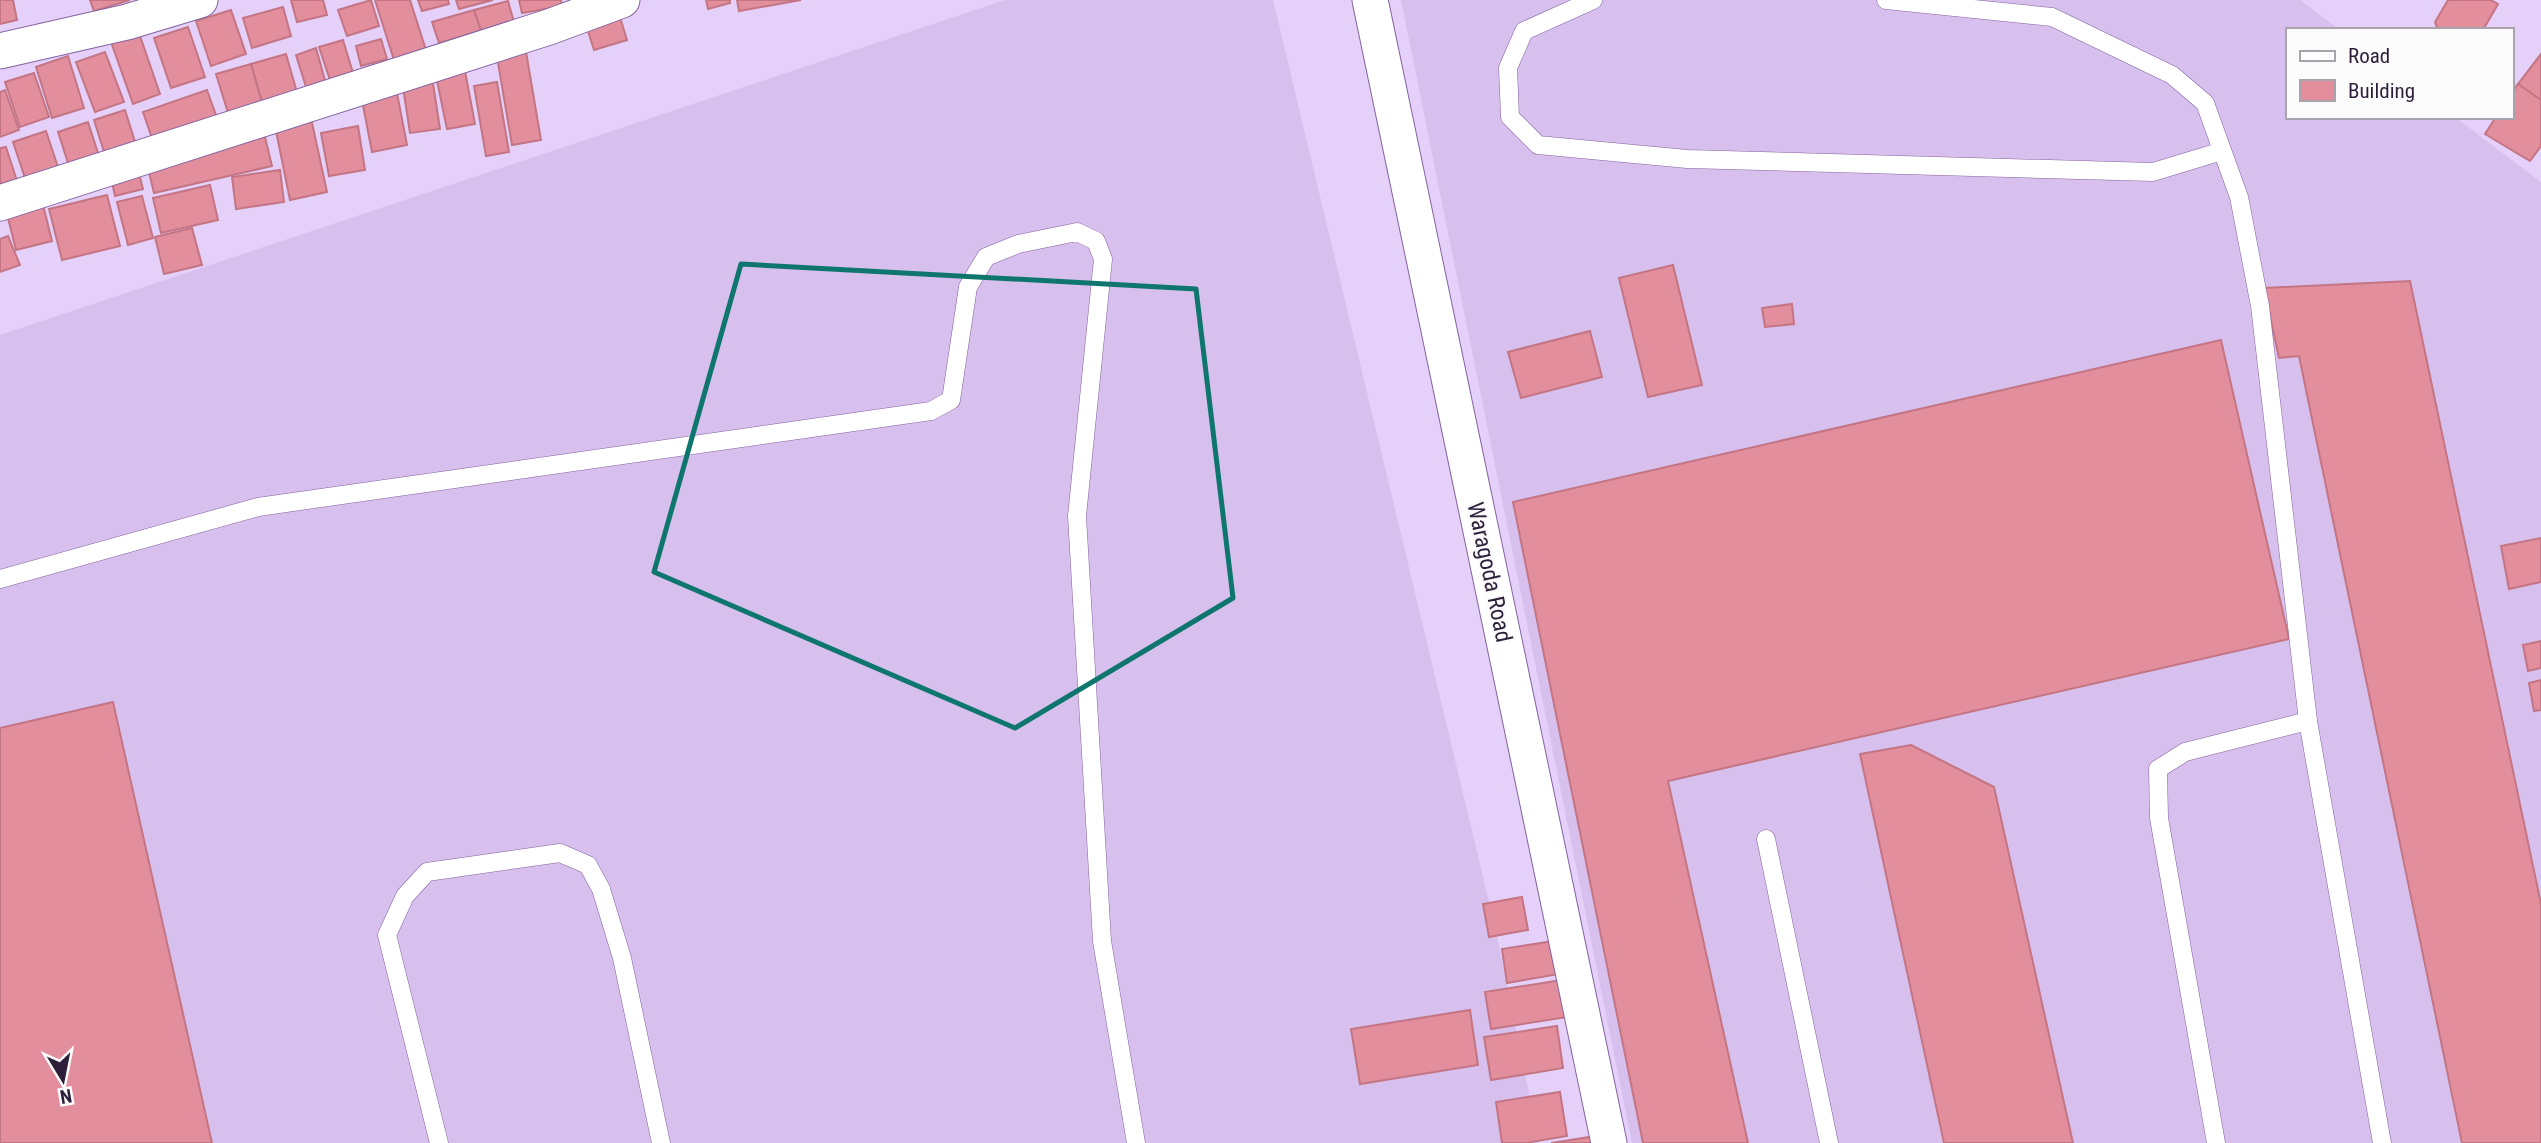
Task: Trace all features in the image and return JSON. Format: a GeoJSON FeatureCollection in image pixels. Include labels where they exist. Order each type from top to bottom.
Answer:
{"type":"FeatureCollection","features":[{"type":"Feature","properties":{"kind":"street"},"geometry":{"type":"LineString","coordinates":[[0,51],[127,22],[200,0]]}},
{"type":"Feature","properties":{"kind":"street"},"geometry":{"type":"LineString","coordinates":[[0,203],[549,27],[622,0]]}},
{"type":"Feature","properties":{"kind":"street","name":"Waragoda Road"},"geometry":{"type":"LineString","coordinates":[[1370,0],[1609,1143]]}},
{"type":"Feature","properties":{"kind":"lane"},"geometry":{"type":"LineString","coordinates":[[1592,0],[1524,31],[1508,68],[1510,117],[1538,145],[1687,159],[2153,172],[2222,150]]}},
{"type":"Feature","properties":{"kind":"lane"},"geometry":{"type":"LineString","coordinates":[[1886,0],[2052,17],[2172,75],[2205,103],[2239,197],[2260,306],[2308,721],[2382,1143]]}},
{"type":"Feature","properties":{"kind":"lane"},"geometry":{"type":"LineString","coordinates":[[0,579],[258,507],[931,411],[951,400],[968,287],[986,257],[1018,244],[1077,232],[1096,240],[1104,259],[1077,516],[1102,941],[1136,1143]]}},
{"type":"Feature","properties":{"kind":"lane"},"geometry":{"type":"LineString","coordinates":[[2216,1143],[2159,818],[2158,769],[2185,752],[2308,721]]}},
{"type":"Feature","properties":{"kind":"lane"},"geometry":{"type":"LineString","coordinates":[[1766,839],[1829,1143]]}},
{"type":"Feature","properties":{"kind":"lane"},"geometry":{"type":"LineString","coordinates":[[439,1143],[387,935],[405,896],[427,872],[560,853],[588,865],[601,889],[622,958],[661,1143]]}},
{"type":"Feature","properties":{"kind":"highlighted area"},"geometry":{"type":"Polygon","coordinates":[[[741,264],[1196,289],[1233,598],[1015,728],[654,572],[741,264]]]}},
{"type":"Feature","properties":{"kind":"shaded area"},"geometry":{"type":"Polygon","coordinates":[[[1005,0],[1273,0],[1496,931],[1539,1143],[0,1143],[0,335],[1005,0]]]}},
{"type":"Feature","properties":{"kind":"shaded area"},"geometry":{"type":"Polygon","coordinates":[[[1401,0],[2300,0],[2337,28],[2286,28],[2286,119],[2458,119],[2541,182],[2541,1143],[1632,1143],[1401,0]]]}},
{"type":"Feature","properties":{"kind":"building"},"geometry":{"type":"Polygon","coordinates":[[[0,0],[13,0],[17,20],[0,24],[0,0]]]}},
{"type":"Feature","properties":{"kind":"building"},"geometry":{"type":"Polygon","coordinates":[[[90,0],[130,0],[94,11],[90,0]]]}},
{"type":"Feature","properties":{"kind":"building"},"geometry":{"type":"Polygon","coordinates":[[[291,0],[323,0],[327,15],[297,22],[291,0]]]}},
{"type":"Feature","properties":{"kind":"building"},"geometry":{"type":"Polygon","coordinates":[[[371,0],[379,26],[347,36],[338,10],[371,0]]]}},
{"type":"Feature","properties":{"kind":"building"},"geometry":{"type":"Polygon","coordinates":[[[375,0],[410,0],[426,50],[394,60],[375,0]]]}},
{"type":"Feature","properties":{"kind":"building"},"geometry":{"type":"Polygon","coordinates":[[[418,0],[448,0],[449,4],[422,11],[418,0]]]}},
{"type":"Feature","properties":{"kind":"building"},"geometry":{"type":"Polygon","coordinates":[[[456,0],[493,0],[459,9],[456,0]]]}},
{"type":"Feature","properties":{"kind":"building"},"geometry":{"type":"Polygon","coordinates":[[[519,0],[561,0],[562,6],[522,13],[519,0]]]}},
{"type":"Feature","properties":{"kind":"building"},"geometry":{"type":"Polygon","coordinates":[[[706,0],[730,0],[730,3],[708,9],[706,0]]]}},
{"type":"Feature","properties":{"kind":"building"},"geometry":{"type":"Polygon","coordinates":[[[737,0],[801,0],[739,11],[737,0]]]}},
{"type":"Feature","properties":{"kind":"building"},"geometry":{"type":"Polygon","coordinates":[[[2448,0],[2491,0],[2498,4],[2484,28],[2437,28],[2435,22],[2448,0]]]}},
{"type":"Feature","properties":{"kind":"building"},"geometry":{"type":"Polygon","coordinates":[[[508,1],[514,22],[481,31],[474,10],[508,1]]]}},
{"type":"Feature","properties":{"kind":"building"},"geometry":{"type":"Polygon","coordinates":[[[283,7],[291,36],[252,48],[243,18],[283,7]]]}},
{"type":"Feature","properties":{"kind":"building"},"geometry":{"type":"Polygon","coordinates":[[[231,10],[246,54],[211,66],[196,21],[231,10]]]}},
{"type":"Feature","properties":{"kind":"building"},"geometry":{"type":"Polygon","coordinates":[[[474,10],[481,31],[439,43],[432,22],[474,10]]]}},
{"type":"Feature","properties":{"kind":"building"},"geometry":{"type":"Polygon","coordinates":[[[620,17],[627,40],[594,50],[587,28],[620,17]]]}},
{"type":"Feature","properties":{"kind":"building"},"geometry":{"type":"Polygon","coordinates":[[[188,27],[205,77],[171,88],[154,38],[188,27]]]}},
{"type":"Feature","properties":{"kind":"building"},"geometry":{"type":"Polygon","coordinates":[[[139,33],[160,94],[133,104],[111,42],[139,33]]]}},
{"type":"Feature","properties":{"kind":"building"},"geometry":{"type":"Polygon","coordinates":[[[381,39],[387,59],[361,66],[356,46],[381,39]]]}},
{"type":"Feature","properties":{"kind":"building"},"geometry":{"type":"Polygon","coordinates":[[[343,40],[354,76],[331,83],[319,47],[343,40]]]}},
{"type":"Feature","properties":{"kind":"building"},"geometry":{"type":"Polygon","coordinates":[[[525,46],[541,140],[512,145],[496,51],[525,46]]]}},
{"type":"Feature","properties":{"kind":"building"},"geometry":{"type":"Polygon","coordinates":[[[316,48],[326,84],[307,90],[296,55],[316,48]]]}},
{"type":"Feature","properties":{"kind":"building"},"geometry":{"type":"Polygon","coordinates":[[[105,52],[124,102],[95,112],[76,62],[105,52]]]}},
{"type":"Feature","properties":{"kind":"building"},"geometry":{"type":"Polygon","coordinates":[[[286,54],[298,96],[263,106],[251,64],[286,54]]]}},
{"type":"Feature","properties":{"kind":"building"},"geometry":{"type":"Polygon","coordinates":[[[2541,54],[2541,101],[2518,84],[2541,54]]]}},
{"type":"Feature","properties":{"kind":"building"},"geometry":{"type":"Polygon","coordinates":[[[68,56],[84,108],[52,118],[36,67],[68,56]]]}},
{"type":"Feature","properties":{"kind":"building"},"geometry":{"type":"Polygon","coordinates":[[[251,64],[263,106],[229,116],[216,74],[251,64]]]}},
{"type":"Feature","properties":{"kind":"building"},"geometry":{"type":"Polygon","coordinates":[[[465,71],[475,124],[447,129],[436,76],[465,71]]]}},
{"type":"Feature","properties":{"kind":"building"},"geometry":{"type":"Polygon","coordinates":[[[34,73],[49,117],[20,127],[5,82],[34,73]]]}},
{"type":"Feature","properties":{"kind":"building"},"geometry":{"type":"Polygon","coordinates":[[[497,82],[509,152],[486,156],[474,86],[497,82]]]}},
{"type":"Feature","properties":{"kind":"building"},"geometry":{"type":"Polygon","coordinates":[[[433,83],[440,129],[410,133],[403,87],[433,83]]]}},
{"type":"Feature","properties":{"kind":"building"},"geometry":{"type":"Polygon","coordinates":[[[2518,84],[2541,100],[2541,146],[2530,161],[2485,134],[2495,119],[2513,119],[2513,91],[2518,84]]]}},
{"type":"Feature","properties":{"kind":"building"},"geometry":{"type":"Polygon","coordinates":[[[396,88],[407,145],[372,152],[361,95],[396,88]]]}},
{"type":"Feature","properties":{"kind":"building"},"geometry":{"type":"Polygon","coordinates":[[[5,90],[19,130],[0,137],[0,92],[5,90]]]}},
{"type":"Feature","properties":{"kind":"building"},"geometry":{"type":"Polygon","coordinates":[[[207,90],[217,118],[153,141],[143,112],[207,90]]]}},
{"type":"Feature","properties":{"kind":"building"},"geometry":{"type":"Polygon","coordinates":[[[125,110],[136,145],[105,155],[94,120],[125,110]]]}},
{"type":"Feature","properties":{"kind":"building"},"geometry":{"type":"Polygon","coordinates":[[[311,118],[327,192],[290,200],[275,126],[311,118]]]}},
{"type":"Feature","properties":{"kind":"building"},"geometry":{"type":"Polygon","coordinates":[[[88,122],[99,156],[69,166],[58,132],[88,122]]]}},
{"type":"Feature","properties":{"kind":"building"},"geometry":{"type":"Polygon","coordinates":[[[358,126],[365,170],[329,176],[321,133],[358,126]]]}},
{"type":"Feature","properties":{"kind":"building"},"geometry":{"type":"Polygon","coordinates":[[[46,131],[59,170],[26,181],[13,142],[46,131]]]}},
{"type":"Feature","properties":{"kind":"building"},"geometry":{"type":"Polygon","coordinates":[[[265,137],[272,166],[154,193],[147,164],[265,137]]]}},
{"type":"Feature","properties":{"kind":"building"},"geometry":{"type":"Polygon","coordinates":[[[6,147],[18,184],[0,190],[0,148],[6,147]]]}},
{"type":"Feature","properties":{"kind":"building"},"geometry":{"type":"Polygon","coordinates":[[[137,166],[143,189],[115,196],[110,173],[137,166]]]}},
{"type":"Feature","properties":{"kind":"building"},"geometry":{"type":"Polygon","coordinates":[[[280,170],[284,202],[236,209],[232,177],[280,170]]]}},
{"type":"Feature","properties":{"kind":"building"},"geometry":{"type":"Polygon","coordinates":[[[210,185],[218,220],[161,233],[153,198],[210,185]]]}},
{"type":"Feature","properties":{"kind":"building"},"geometry":{"type":"Polygon","coordinates":[[[107,195],[120,246],[62,260],[49,209],[107,195]]]}},
{"type":"Feature","properties":{"kind":"building"},"geometry":{"type":"Polygon","coordinates":[[[142,196],[153,238],[128,245],[117,202],[142,196]]]}},
{"type":"Feature","properties":{"kind":"building"},"geometry":{"type":"Polygon","coordinates":[[[42,201],[52,241],[16,250],[6,210],[42,201]]]}},
{"type":"Feature","properties":{"kind":"building"},"geometry":{"type":"Polygon","coordinates":[[[192,228],[202,265],[164,274],[155,237],[192,228]]]}},
{"type":"Feature","properties":{"kind":"building"},"geometry":{"type":"Polygon","coordinates":[[[8,236],[20,265],[0,272],[0,239],[8,236]]]}},
{"type":"Feature","properties":{"kind":"building"},"geometry":{"type":"Polygon","coordinates":[[[1673,265],[1702,385],[1648,397],[1619,278],[1673,265]]]}},
{"type":"Feature","properties":{"kind":"building"},"geometry":{"type":"Polygon","coordinates":[[[2410,281],[2541,904],[2541,1143],[2462,1143],[2299,356],[2279,358],[2264,288],[2410,281]]]}},
{"type":"Feature","properties":{"kind":"building"},"geometry":{"type":"Polygon","coordinates":[[[1792,304],[1794,324],[1765,327],[1762,308],[1792,304]]]}},
{"type":"Feature","properties":{"kind":"building"},"geometry":{"type":"Polygon","coordinates":[[[1590,331],[1602,377],[1521,398],[1508,352],[1590,331]]]}},
{"type":"Feature","properties":{"kind":"building"},"geometry":{"type":"Polygon","coordinates":[[[2221,340],[2289,639],[1668,781],[1748,1143],[1643,1143],[1513,502],[2221,340]]]}},
{"type":"Feature","properties":{"kind":"building"},"geometry":{"type":"Polygon","coordinates":[[[2541,538],[2541,582],[2509,589],[2501,546],[2541,538]]]}},
{"type":"Feature","properties":{"kind":"building"},"geometry":{"type":"Polygon","coordinates":[[[2541,641],[2541,668],[2528,671],[2523,645],[2541,641]]]}},
{"type":"Feature","properties":{"kind":"building"},"geometry":{"type":"Polygon","coordinates":[[[2541,680],[2541,710],[2534,711],[2529,683],[2541,680]]]}},
{"type":"Feature","properties":{"kind":"building"},"geometry":{"type":"Polygon","coordinates":[[[113,702],[212,1143],[0,1143],[0,728],[113,702]]]}},
{"type":"Feature","properties":{"kind":"building"},"geometry":{"type":"Polygon","coordinates":[[[1911,745],[1994,787],[2073,1143],[1944,1143],[1860,754],[1911,745]]]}},
{"type":"Feature","properties":{"kind":"building"},"geometry":{"type":"Polygon","coordinates":[[[1522,897],[1528,930],[1489,937],[1483,904],[1522,897]]]}},
{"type":"Feature","properties":{"kind":"building"},"geometry":{"type":"Polygon","coordinates":[[[1554,941],[1559,974],[1507,983],[1502,949],[1554,941]]]}},
{"type":"Feature","properties":{"kind":"building"},"geometry":{"type":"Polygon","coordinates":[[[1568,979],[1574,1016],[1491,1029],[1485,992],[1568,979]]]}},
{"type":"Feature","properties":{"kind":"building"},"geometry":{"type":"Polygon","coordinates":[[[1470,1010],[1478,1065],[1360,1084],[1351,1029],[1470,1010]]]}},
{"type":"Feature","properties":{"kind":"building"},"geometry":{"type":"Polygon","coordinates":[[[1557,1026],[1563,1068],[1491,1080],[1484,1037],[1557,1026]]]}},
{"type":"Feature","properties":{"kind":"building"},"geometry":{"type":"Polygon","coordinates":[[[1560,1092],[1567,1136],[1525,1143],[1502,1143],[1496,1102],[1560,1092]]]}},
{"type":"Feature","properties":{"kind":"building"},"geometry":{"type":"Polygon","coordinates":[[[1596,1136],[1597,1143],[1551,1143],[1596,1136]]]}}]}
